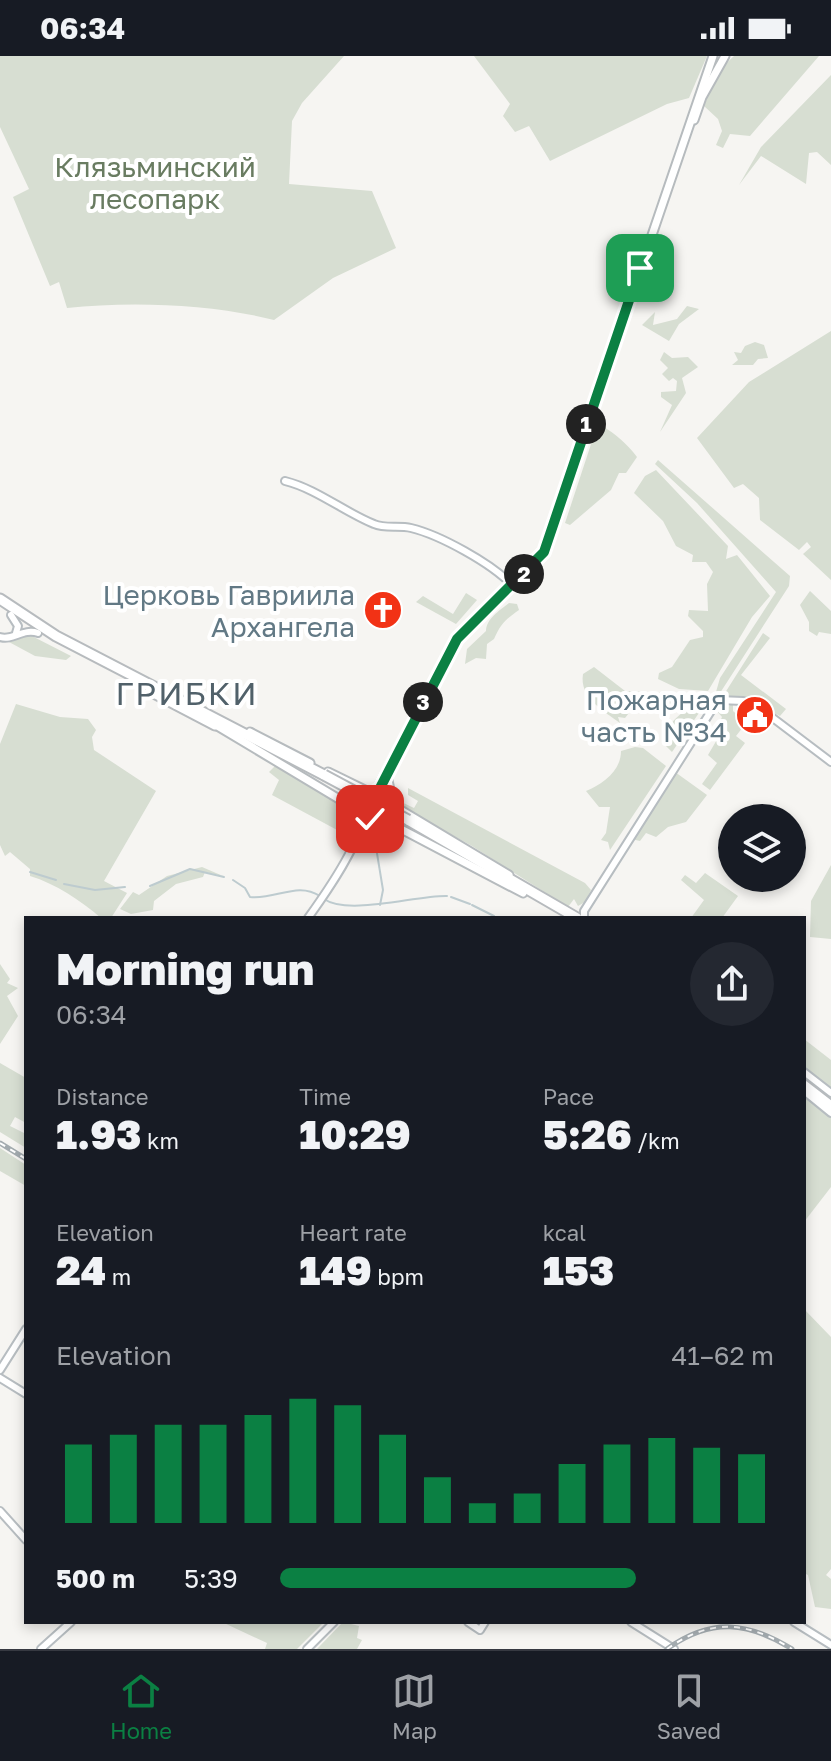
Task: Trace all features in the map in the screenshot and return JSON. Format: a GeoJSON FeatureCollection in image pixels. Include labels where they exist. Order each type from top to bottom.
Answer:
{"type":"FeatureCollection","features":[{"type":"Feature","properties":{"kind":"highway"},"geometry":{"type":"LineString","coordinates":[[0,599],[56,636],[576,916]]}},
{"type":"Feature","properties":{"kind":"highway"},"geometry":{"type":"LineString","coordinates":[[0,607],[38,633],[216,722]]}},
{"type":"Feature","properties":{"kind":"highway"},"geometry":{"type":"LineString","coordinates":[[806,1077],[831,1096]]}},
{"type":"Feature","properties":{"kind":"highway"},"geometry":{"type":"LineString","coordinates":[[806,1087],[831,1106]]}},
{"type":"Feature","properties":{"kind":"main road"},"geometry":{"type":"LineString","coordinates":[[364,812],[363,802],[374,794],[457,639],[538,560],[548,543],[714,56]]}},
{"type":"Feature","properties":{"kind":"main road"},"geometry":{"type":"LineString","coordinates":[[375,818],[385,811],[388,780],[463,636],[547,555],[702,97],[725,56]]}},
{"type":"Feature","properties":{"kind":"main road"},"geometry":{"type":"LineString","coordinates":[[216,722],[374,794],[468,846],[525,890]]}},
{"type":"Feature","properties":{"kind":"main road"},"geometry":{"type":"LineString","coordinates":[[216,722],[267,758],[375,818],[525,890]]}},
{"type":"Feature","properties":{"kind":"main road"},"geometry":{"type":"LineString","coordinates":[[388,780],[389,795],[395,807]]}},
{"type":"Feature","properties":{"kind":"street"},"geometry":{"type":"LineString","coordinates":[[285,481],[302,485],[378,526],[398,525],[441,538],[497,572],[512,585]]}},
{"type":"Feature","properties":{"kind":"street"},"geometry":{"type":"LineString","coordinates":[[11,615],[18,626],[14,635]]}},
{"type":"Feature","properties":{"kind":"street"},"geometry":{"type":"LineString","coordinates":[[2,638],[26,630],[38,633]]}},
{"type":"Feature","properties":{"kind":"street"},"geometry":{"type":"LineString","coordinates":[[576,916],[718,700],[743,701],[757,706],[831,762]]}},
{"type":"Feature","properties":{"kind":"street"},"geometry":{"type":"LineString","coordinates":[[309,916],[362,825],[364,812]]}},
{"type":"Feature","properties":{"kind":"street"},"geometry":{"type":"LineString","coordinates":[[362,825],[375,818]]}},
{"type":"Feature","properties":{"kind":"street"},"geometry":{"type":"LineString","coordinates":[[806,1093],[831,1113]]}},
{"type":"Feature","properties":{"kind":"street"},"geometry":{"type":"LineString","coordinates":[[0,1370],[24,1332]]}},
{"type":"Feature","properties":{"kind":"street"},"geometry":{"type":"LineString","coordinates":[[0,1378],[24,1393]]}},
{"type":"Feature","properties":{"kind":"street"},"geometry":{"type":"LineString","coordinates":[[0,1511],[24,1538]]}},
{"type":"Feature","properties":{"kind":"street"},"geometry":{"type":"LineString","coordinates":[[41,1649],[69,1624]]}},
{"type":"Feature","properties":{"kind":"street"},"geometry":{"type":"LineString","coordinates":[[307,1649],[332,1624]]}},
{"type":"Feature","properties":{"kind":"street"},"geometry":{"type":"LineString","coordinates":[[634,1624],[674,1649]]}},
{"type":"Feature","properties":{"kind":"street"},"geometry":{"type":"LineString","coordinates":[[797,1624],[831,1645]]}},
{"type":"Feature","properties":{"kind":"green space","name":"Клязьминский лесопарк"},"geometry":{"type":"Polygon","coordinates":[[[0,56],[344,56],[302,103],[292,121],[289,184],[372,191],[396,248],[333,278],[274,320],[224,310],[171,305],[67,308],[59,282],[50,286],[13,197],[29,189],[0,127],[0,56]]]}},
{"type":"Feature","properties":{"kind":"green space"},"geometry":{"type":"Polygon","coordinates":[[[474,56],[707,56],[689,98],[667,104],[550,161],[529,126],[515,132],[503,116],[510,104],[474,56]]]}},
{"type":"Feature","properties":{"kind":"green space"},"geometry":{"type":"Polygon","coordinates":[[[734,56],[819,56],[750,136],[730,134],[723,148],[716,145],[722,131],[718,119],[704,106],[718,71],[734,56]]]}},
{"type":"Feature","properties":{"kind":"green space"},"geometry":{"type":"Polygon","coordinates":[[[831,75],[831,165],[817,152],[809,153],[806,184],[761,156],[739,185],[761,147],[831,75]]]}},
{"type":"Feature","properties":{"kind":"green space"},"geometry":{"type":"Polygon","coordinates":[[[687,306],[699,309],[679,324],[669,341],[642,325],[655,312],[653,325],[677,319],[687,306]]]}},
{"type":"Feature","properties":{"kind":"green space"},"geometry":{"type":"Polygon","coordinates":[[[831,331],[831,580],[803,554],[811,547],[807,542],[799,550],[760,520],[759,498],[743,484],[734,488],[697,438],[749,382],[831,331]]]}},
{"type":"Feature","properties":{"kind":"green space"},"geometry":{"type":"Polygon","coordinates":[[[755,342],[764,345],[768,358],[758,359],[753,365],[732,365],[738,360],[734,352],[741,353],[745,346],[755,342]]]}},
{"type":"Feature","properties":{"kind":"green space"},"geometry":{"type":"Polygon","coordinates":[[[664,352],[672,358],[688,357],[698,367],[682,378],[686,393],[660,432],[672,405],[661,397],[661,392],[676,391],[677,381],[673,378],[669,381],[662,374],[668,368],[660,360],[664,352]]]}},
{"type":"Feature","properties":{"kind":"green space"},"geometry":{"type":"Polygon","coordinates":[[[602,426],[637,457],[626,473],[619,473],[611,490],[570,525],[565,523],[596,429],[602,426]]]}},
{"type":"Feature","properties":{"kind":"green space"},"geometry":{"type":"Polygon","coordinates":[[[658,460],[790,576],[789,586],[720,693],[716,692],[720,678],[776,592],[697,503],[655,464],[658,460]]]}},
{"type":"Feature","properties":{"kind":"green space"},"geometry":{"type":"Polygon","coordinates":[[[656,470],[728,546],[726,559],[737,555],[770,596],[752,617],[708,691],[679,689],[658,679],[659,673],[672,667],[690,640],[703,637],[703,631],[688,616],[689,610],[708,611],[707,584],[713,572],[706,562],[692,562],[693,555],[676,546],[663,521],[634,493],[645,476],[656,470]]]}},
{"type":"Feature","properties":{"kind":"green space"},"geometry":{"type":"Polygon","coordinates":[[[810,591],[831,611],[831,634],[819,632],[817,636],[809,631],[809,622],[800,605],[810,591]]]}},
{"type":"Feature","properties":{"kind":"green space"},"geometry":{"type":"Polygon","coordinates":[[[466,593],[477,600],[456,624],[416,602],[423,596],[453,614],[466,593]]]}},
{"type":"Feature","properties":{"kind":"green space"},"geometry":{"type":"Polygon","coordinates":[[[509,603],[517,604],[519,610],[504,622],[494,639],[487,644],[486,659],[476,658],[465,664],[467,649],[509,603]]]}},
{"type":"Feature","properties":{"kind":"green space"},"geometry":{"type":"Polygon","coordinates":[[[763,633],[770,638],[741,675],[786,709],[780,716],[746,698],[723,696],[763,633]]]}},
{"type":"Feature","properties":{"kind":"green space"},"geometry":{"type":"Polygon","coordinates":[[[28,634],[71,656],[66,660],[35,656],[9,642],[28,634]]]}},
{"type":"Feature","properties":{"kind":"green space"},"geometry":{"type":"Polygon","coordinates":[[[594,667],[625,691],[708,695],[708,699],[701,703],[679,699],[675,709],[669,707],[658,713],[633,708],[625,718],[618,717],[620,723],[600,709],[585,690],[583,674],[594,667]]]}},
{"type":"Feature","properties":{"kind":"green space"},"geometry":{"type":"Polygon","coordinates":[[[733,702],[733,711],[742,719],[739,723],[743,727],[736,736],[745,743],[710,790],[702,784],[717,763],[708,755],[722,731],[718,726],[722,717],[716,710],[718,705],[728,707],[733,702]]]}},
{"type":"Feature","properties":{"kind":"green space"},"geometry":{"type":"Polygon","coordinates":[[[16,704],[60,717],[88,719],[96,730],[92,737],[94,750],[156,791],[104,881],[127,893],[112,916],[99,916],[67,893],[30,876],[30,869],[10,852],[5,856],[0,845],[0,744],[16,704]]]}},
{"type":"Feature","properties":{"kind":"green space"},"geometry":{"type":"Polygon","coordinates":[[[694,707],[701,710],[672,752],[663,743],[663,730],[694,707]]]}},
{"type":"Feature","properties":{"kind":"green space"},"geometry":{"type":"Polygon","coordinates":[[[643,748],[666,766],[610,850],[608,842],[601,840],[606,833],[610,807],[599,807],[586,791],[610,776],[618,765],[621,751],[643,748]]]}},
{"type":"Feature","properties":{"kind":"green space"},"geometry":{"type":"Polygon","coordinates":[[[275,766],[360,813],[362,817],[352,838],[272,795],[279,780],[269,772],[275,766]]]}},
{"type":"Feature","properties":{"kind":"green space"},"geometry":{"type":"Polygon","coordinates":[[[675,772],[707,795],[686,822],[668,827],[656,837],[646,833],[640,841],[631,839],[675,772]]]}},
{"type":"Feature","properties":{"kind":"green space"},"geometry":{"type":"Polygon","coordinates":[[[408,788],[585,883],[591,890],[585,902],[578,906],[574,899],[568,907],[472,846],[394,803],[389,789],[399,794],[397,800],[414,808],[418,801],[408,795],[408,788]]]}},
{"type":"Feature","properties":{"kind":"green space"},"geometry":{"type":"Polygon","coordinates":[[[831,865],[831,939],[810,937],[811,901],[831,865]]]}},
{"type":"Feature","properties":{"kind":"green space"},"geometry":{"type":"Polygon","coordinates":[[[202,867],[223,876],[205,872],[203,877],[176,884],[154,901],[153,910],[131,914],[120,909],[133,892],[139,895],[167,876],[202,867]]]}},
{"type":"Feature","properties":{"kind":"green space"},"geometry":{"type":"Polygon","coordinates":[[[705,873],[718,882],[718,892],[732,892],[738,896],[723,916],[692,916],[704,900],[681,880],[685,875],[696,883],[705,873]]]}},
{"type":"Feature","properties":{"kind":"green space"},"geometry":{"type":"Polygon","coordinates":[[[0,964],[10,979],[7,983],[18,988],[7,996],[18,1016],[0,1044],[0,964]]]}},
{"type":"Feature","properties":{"kind":"green space"},"geometry":{"type":"Polygon","coordinates":[[[806,1041],[831,1060],[831,1088],[806,1069],[806,1041]]]}},
{"type":"Feature","properties":{"kind":"green space"},"geometry":{"type":"Polygon","coordinates":[[[0,1063],[24,1077],[24,1122],[15,1117],[10,1126],[24,1133],[24,1147],[0,1132],[0,1063]]]}},
{"type":"Feature","properties":{"kind":"green space"},"geometry":{"type":"Polygon","coordinates":[[[806,1097],[831,1117],[831,1187],[806,1219],[806,1097]]]}},
{"type":"Feature","properties":{"kind":"green space"},"geometry":{"type":"Polygon","coordinates":[[[0,1148],[24,1164],[24,1185],[0,1171],[0,1148]]]}},
{"type":"Feature","properties":{"kind":"green space"},"geometry":{"type":"Polygon","coordinates":[[[806,1311],[831,1337],[831,1569],[826,1575],[831,1579],[831,1609],[815,1607],[808,1575],[806,1311]]]}},
{"type":"Feature","properties":{"kind":"green space"},"geometry":{"type":"Polygon","coordinates":[[[226,1624],[322,1624],[297,1649],[265,1649],[267,1643],[226,1624]]]}},
{"type":"Feature","properties":{"kind":"green space"},"geometry":{"type":"Polygon","coordinates":[[[341,1624],[359,1626],[357,1638],[362,1640],[357,1649],[317,1649],[341,1624]]]}},
{"type":"Feature","properties":{"kind":"waterway"},"geometry":{"type":"LineString","coordinates":[[374,835],[383,890],[380,905]]}},
{"type":"Feature","properties":{"kind":"waterway"},"geometry":{"type":"LineString","coordinates":[[150,886],[190,869],[224,877]]}},
{"type":"Feature","properties":{"kind":"waterway"},"geometry":{"type":"LineString","coordinates":[[30,872],[56,880]]}},
{"type":"Feature","properties":{"kind":"waterway"},"geometry":{"type":"LineString","coordinates":[[233,880],[245,888],[250,897],[303,890],[320,896]]}},
{"type":"Feature","properties":{"kind":"waterway"},"geometry":{"type":"LineString","coordinates":[[64,884],[95,890],[125,887]]}},
{"type":"Feature","properties":{"kind":"waterway"},"geometry":{"type":"LineString","coordinates":[[324,899],[349,906],[447,896]]}},
{"type":"Feature","properties":{"kind":"waterway"},"geometry":{"type":"LineString","coordinates":[[451,897],[470,904]]}},
{"type":"Feature","properties":{"kind":"waterway"},"geometry":{"type":"LineString","coordinates":[[472,905],[494,916]]}},
{"type":"Feature","properties":{"kind":"railway"},"geometry":{"type":"LineString","coordinates":[[0,1143],[24,1158]]}},
{"type":"Feature","properties":{"kind":"railway"},"geometry":{"type":"LineString","coordinates":[[667,1649],[699,1632],[730,1627],[760,1633],[792,1649]]}},
{"type":"Feature","properties":{"kind":"place","name":"Церковь Гавриила Архангела"},"geometry":{"type":"Point","coordinates":[383,610]}},
{"type":"Feature","properties":{"kind":"place","name":"Пожарная часть №34"},"geometry":{"type":"Point","coordinates":[755,715]}},
{"type":"Feature","properties":{"kind":"district","name":"ГРИБКИ"},"geometry":{"type":"Point","coordinates":[187,693]}},
{"type":"Feature","properties":{"kind":"route"},"geometry":{"type":"LineString","coordinates":[[370,819],[373,818],[364,811],[363,802],[378,792],[457,639],[544,552],[640,268]]}}]}
